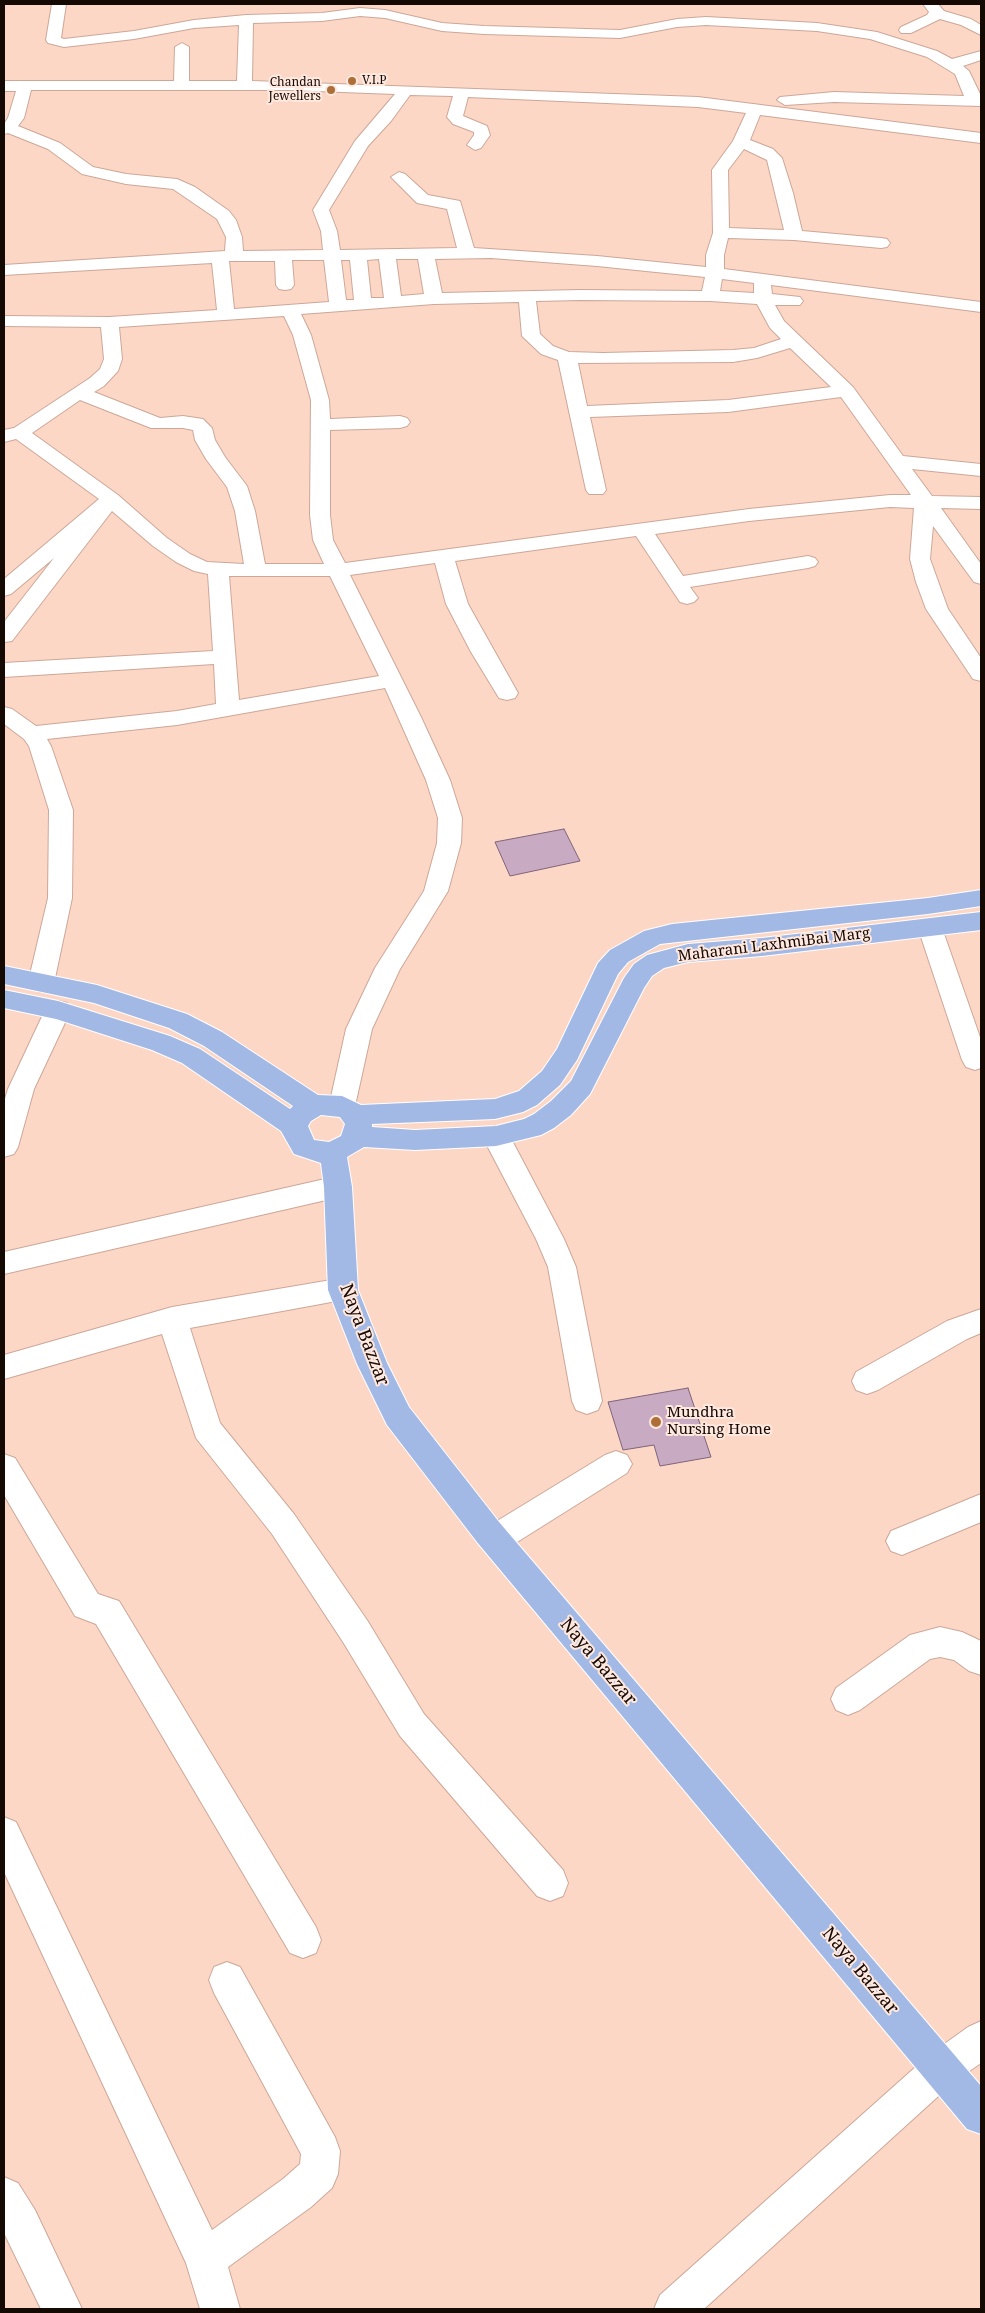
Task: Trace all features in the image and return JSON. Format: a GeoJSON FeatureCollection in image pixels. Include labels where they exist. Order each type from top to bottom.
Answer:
{"type":"FeatureCollection","features":[{"type":"Feature","properties":{"kind":"main road"},"geometry":{"type":"LineString","coordinates":[[347,1127],[324,1104],[314,1106],[300,1114],[294,1126],[295,1134],[304,1147],[323,1152],[347,1127],[495,1109],[513,1105],[528,1098],[551,1078],[568,1053],[607,970],[620,956],[654,937],[672,933],[928,906],[981,898]]}},
{"type":"Feature","properties":{"kind":"main road","name":"Maharani LaxhmiBai Marg"},"geometry":{"type":"LineString","coordinates":[[347,1127],[415,1140],[496,1136],[531,1128],[561,1108],[581,1087],[633,984],[643,970],[656,961],[688,953],[762,947],[981,921]]}},
{"type":"Feature","properties":{"kind":"main road"},"geometry":{"type":"LineString","coordinates":[[4,975],[97,994],[178,1021],[213,1039],[314,1106]]}},
{"type":"Feature","properties":{"kind":"main road"},"geometry":{"type":"LineString","coordinates":[[4,999],[58,1010],[161,1043],[191,1056],[294,1126]]}},
{"type":"Feature","properties":{"kind":"main road","name":"Naya Bazzar"},"geometry":{"type":"LineString","coordinates":[[347,1127],[338,1187],[340,1254],[344,1290],[372,1364],[398,1416],[495,1540],[981,2115]]}},
{"type":"Feature","properties":{"kind":"street"},"geometry":{"type":"LineString","coordinates":[[59,4],[53,40],[64,43],[134,35],[169,27],[246,19],[322,17],[360,12],[385,14],[423,24],[461,29],[612,34],[690,22],[754,22],[817,27],[872,35],[924,51],[952,64],[961,71],[978,101]]}},
{"type":"Feature","properties":{"kind":"street"},"geometry":{"type":"LineString","coordinates":[[906,30],[929,20],[933,8],[966,22],[981,31]]}},
{"type":"Feature","properties":{"kind":"street"},"geometry":{"type":"LineString","coordinates":[[244,85],[246,19]]}},
{"type":"Feature","properties":{"kind":"street"},"geometry":{"type":"LineString","coordinates":[[181,86],[182,47]]}},
{"type":"Feature","properties":{"kind":"street"},"geometry":{"type":"LineString","coordinates":[[952,64],[981,56]]}},
{"type":"Feature","properties":{"kind":"street"},"geometry":{"type":"LineString","coordinates":[[4,86],[244,85],[726,104],[834,97],[978,101]]}},
{"type":"Feature","properties":{"kind":"street"},"geometry":{"type":"LineString","coordinates":[[25,86],[16,118],[6,129],[54,146],[88,171],[117,178],[177,184],[189,190],[223,215],[230,224],[234,237],[227,257],[226,315]]}},
{"type":"Feature","properties":{"kind":"street"},"geometry":{"type":"LineString","coordinates":[[338,306],[329,231],[321,210],[361,144],[385,118],[405,91]]}},
{"type":"Feature","properties":{"kind":"street"},"geometry":{"type":"LineString","coordinates":[[461,94],[454,117],[459,121],[481,129],[482,135],[475,145]]}},
{"type":"Feature","properties":{"kind":"street"},"geometry":{"type":"LineString","coordinates":[[726,104],[981,138]]}},
{"type":"Feature","properties":{"kind":"street"},"geometry":{"type":"LineString","coordinates":[[710,296],[715,273],[715,255],[721,233],[720,170],[742,142],[755,109]]}},
{"type":"Feature","properties":{"kind":"street"},"geometry":{"type":"LineString","coordinates":[[742,142],[767,152],[774,158],[785,192],[794,235]]}},
{"type":"Feature","properties":{"kind":"street"},"geometry":{"type":"LineString","coordinates":[[398,177],[423,200],[454,206],[467,252]]}},
{"type":"Feature","properties":{"kind":"street"},"geometry":{"type":"LineString","coordinates":[[721,233],[794,235],[881,243]]}},
{"type":"Feature","properties":{"kind":"street"},"geometry":{"type":"LineString","coordinates":[[4,270],[227,257],[467,252],[598,261],[715,273],[763,290],[944,320]]}},
{"type":"Feature","properties":{"kind":"street"},"geometry":{"type":"LineString","coordinates":[[426,254],[434,299]]}},
{"type":"Feature","properties":{"kind":"street"},"geometry":{"type":"LineString","coordinates":[[358,255],[363,304]]}},
{"type":"Feature","properties":{"kind":"street"},"geometry":{"type":"LineString","coordinates":[[387,255],[393,302]]}},
{"type":"Feature","properties":{"kind":"street"},"geometry":{"type":"LineString","coordinates":[[283,256],[285,285]]}},
{"type":"Feature","properties":{"kind":"street"},"geometry":{"type":"LineString","coordinates":[[763,290],[776,324],[846,391],[900,462],[981,578]]}},
{"type":"Feature","properties":{"kind":"street"},"geometry":{"type":"LineString","coordinates":[[4,321],[109,322],[434,299],[710,296],[763,290],[981,307]]}},
{"type":"Feature","properties":{"kind":"street"},"geometry":{"type":"LineString","coordinates":[[527,297],[531,336],[547,350],[567,357],[604,359],[733,356],[757,353],[793,341]]}},
{"type":"Feature","properties":{"kind":"street"},"geometry":{"type":"LineString","coordinates":[[290,310],[302,335],[314,372],[320,400],[320,515],[323,540],[392,680],[438,780],[450,818],[449,843],[436,890],[388,968],[358,1029],[347,1127]]}},
{"type":"Feature","properties":{"kind":"street"},"geometry":{"type":"LineString","coordinates":[[109,322],[113,359],[110,371],[97,382],[12,435],[111,499],[160,542],[183,558],[201,567],[218,570],[256,571],[339,570],[759,514],[890,501],[925,500],[981,503]]}},
{"type":"Feature","properties":{"kind":"street"},"geometry":{"type":"LineString","coordinates":[[567,357],[596,490]]}},
{"type":"Feature","properties":{"kind":"street"},"geometry":{"type":"LineString","coordinates":[[579,412],[728,406],[846,391]]}},
{"type":"Feature","properties":{"kind":"street"},"geometry":{"type":"LineString","coordinates":[[79,393],[158,424],[196,423],[202,428],[216,459],[237,486],[245,511],[248,538],[256,571]]}},
{"type":"Feature","properties":{"kind":"street"},"geometry":{"type":"LineString","coordinates":[[319,424],[400,422]]}},
{"type":"Feature","properties":{"kind":"street"},"geometry":{"type":"LineString","coordinates":[[900,462],[981,470]]}},
{"type":"Feature","properties":{"kind":"street"},"geometry":{"type":"LineString","coordinates":[[4,590],[111,499]]}},
{"type":"Feature","properties":{"kind":"street"},"geometry":{"type":"LineString","coordinates":[[4,636],[111,499]]}},
{"type":"Feature","properties":{"kind":"street"},"geometry":{"type":"LineString","coordinates":[[4,645],[111,499]]}},
{"type":"Feature","properties":{"kind":"street"},"geometry":{"type":"LineString","coordinates":[[925,500],[920,559],[926,582],[937,609],[981,674]]}},
{"type":"Feature","properties":{"kind":"street"},"geometry":{"type":"LineString","coordinates":[[642,530],[682,591],[808,562]]}},
{"type":"Feature","properties":{"kind":"street"},"geometry":{"type":"LineString","coordinates":[[444,557],[457,604],[482,652],[507,693]]}},
{"type":"Feature","properties":{"kind":"street"},"geometry":{"type":"LineString","coordinates":[[218,570],[228,709]]}},
{"type":"Feature","properties":{"kind":"street"},"geometry":{"type":"LineString","coordinates":[[4,670],[224,657]]}},
{"type":"Feature","properties":{"kind":"street"},"geometry":{"type":"LineString","coordinates":[[32,734],[177,718],[392,680]]}},
{"type":"Feature","properties":{"kind":"street"},"geometry":{"type":"LineString","coordinates":[[4,714],[32,734],[40,746],[61,810],[60,898],[41,982]]}},
{"type":"Feature","properties":{"kind":"street"},"geometry":{"type":"LineString","coordinates":[[930,928],[975,1060]]}},
{"type":"Feature","properties":{"kind":"street"},"geometry":{"type":"LineString","coordinates":[[4,1147],[21,1090],[58,1010]]}},
{"type":"Feature","properties":{"kind":"street"},"geometry":{"type":"LineString","coordinates":[[496,1136],[550,1239],[562,1266],[587,1401]]}},
{"type":"Feature","properties":{"kind":"street"},"geometry":{"type":"LineString","coordinates":[[4,1263],[338,1187]]}},
{"type":"Feature","properties":{"kind":"street"},"geometry":{"type":"LineString","coordinates":[[4,1367],[172,1319],[344,1290]]}},
{"type":"Feature","properties":{"kind":"street"},"geometry":{"type":"LineString","coordinates":[[172,1319],[207,1429],[283,1524],[355,1631],[412,1724],[550,1883]]}},
{"type":"Feature","properties":{"kind":"street"},"geometry":{"type":"LineString","coordinates":[[867,1380],[958,1330],[981,1321]]}},
{"type":"Feature","properties":{"kind":"street"},"geometry":{"type":"LineString","coordinates":[[495,1540],[616,1464]]}},
{"type":"Feature","properties":{"kind":"street"},"geometry":{"type":"LineString","coordinates":[[4,1467],[87,1606],[107,1612],[303,1940]]}},
{"type":"Feature","properties":{"kind":"street"},"geometry":{"type":"LineString","coordinates":[[902,1541],[981,1508]]}},
{"type":"Feature","properties":{"kind":"street"},"geometry":{"type":"LineString","coordinates":[[848,1699],[922,1646],[940,1642],[962,1647],[981,1660]]}},
{"type":"Feature","properties":{"kind":"street"},"geometry":{"type":"LineString","coordinates":[[4,1834],[205,2259],[220,2309]]}},
{"type":"Feature","properties":{"kind":"street"},"geometry":{"type":"LineString","coordinates":[[205,2259],[297,2193],[318,2174],[321,2152],[227,1980]]}},
{"type":"Feature","properties":{"kind":"street"},"geometry":{"type":"LineString","coordinates":[[674,2309],[942,2068],[981,2040]]}},
{"type":"Feature","properties":{"kind":"street"},"geometry":{"type":"LineString","coordinates":[[4,2197],[21,2224],[62,2309]]}},
{"type":"Feature","properties":{"kind":"building"},"geometry":{"type":"Polygon","coordinates":[[[564,829],[580,861],[510,876],[495,842],[564,829]]]}},
{"type":"Feature","properties":{"kind":"building"},"geometry":{"type":"Polygon","coordinates":[[[688,1388],[711,1457],[660,1466],[654,1445],[623,1450],[608,1402],[688,1388]]]}},
{"type":"Feature","properties":{"kind":"place","name":"V.I.P"},"geometry":{"type":"Point","coordinates":[352,81]}},
{"type":"Feature","properties":{"kind":"place","name":"Chandan Jewellers"},"geometry":{"type":"Point","coordinates":[331,90]}},
{"type":"Feature","properties":{"kind":"place","name":"Mundhra Nursing Home"},"geometry":{"type":"Point","coordinates":[656,1422]}}]}
